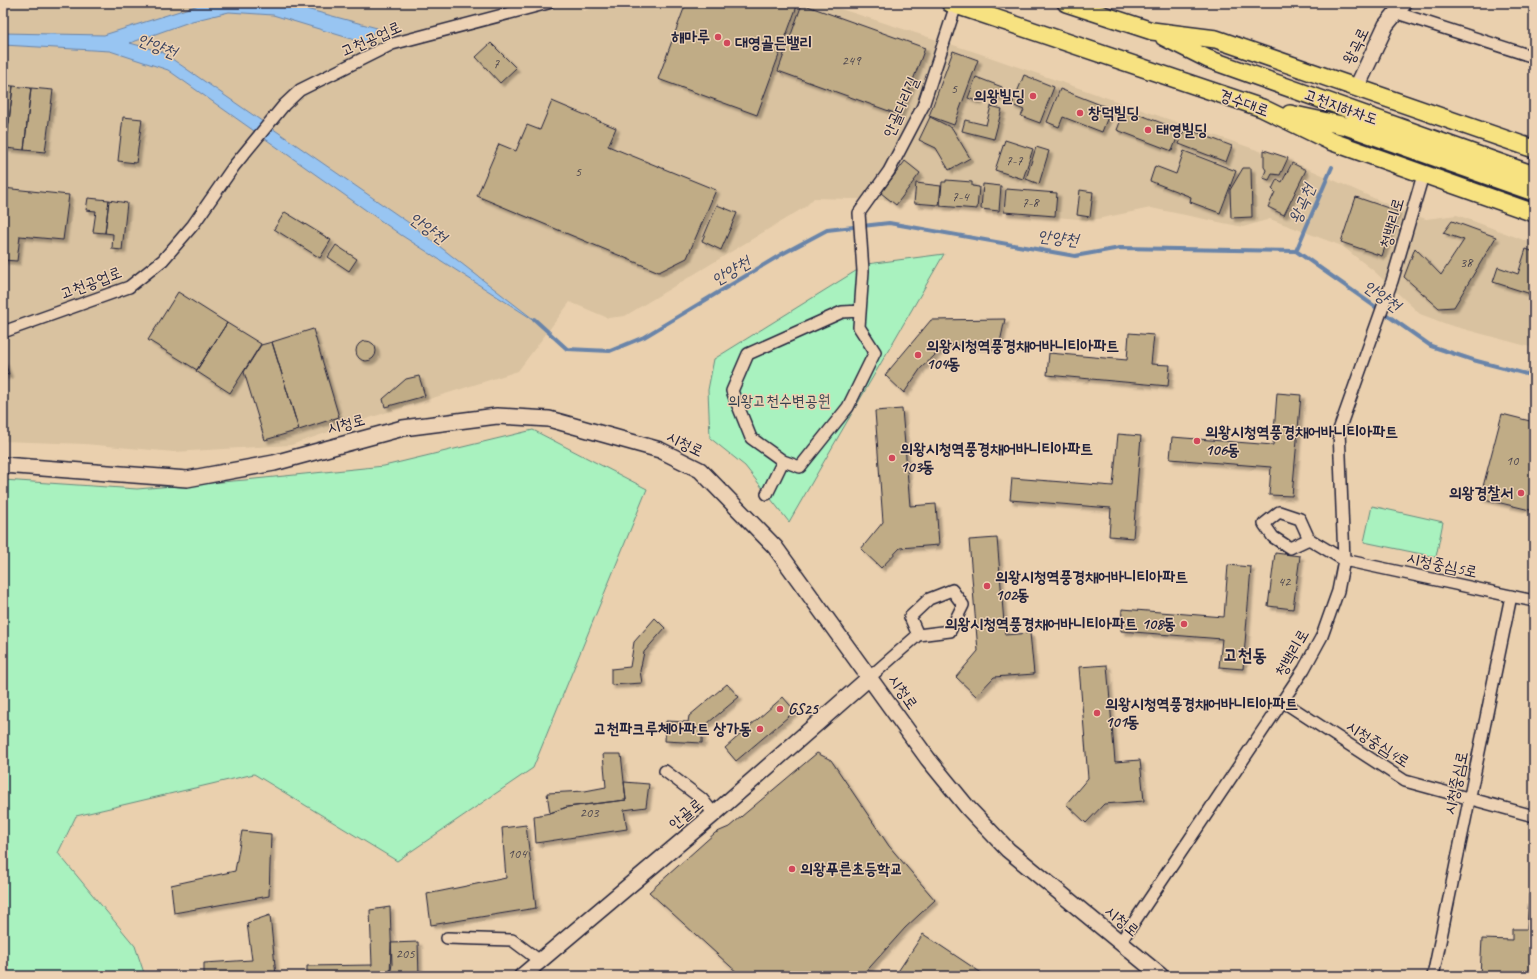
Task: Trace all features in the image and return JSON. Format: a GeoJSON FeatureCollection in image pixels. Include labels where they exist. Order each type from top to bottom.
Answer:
{"type":"FeatureCollection","features":[{"type":"Feature","properties":{"kind":"main road"},"geometry":{"type":"LineString","coordinates":[[1066,3],[1088,6],[1152,31],[1216,40],[1357,87],[1534,149]]}},
{"type":"Feature","properties":{"kind":"main road","name":"경수대로"},"geometry":{"type":"LineString","coordinates":[[953,4],[1262,108],[1330,141],[1534,214]]}},
{"type":"Feature","properties":{"kind":"main road","name":"고천지하차도"},"geometry":{"type":"LineString","coordinates":[[1152,31],[1208,59],[1534,175]]}},
{"type":"Feature","properties":{"kind":"main road","name":"고천지하차도"},"geometry":{"type":"LineString","coordinates":[[1262,108],[1346,126],[1534,192]]}},
{"type":"Feature","properties":{"kind":"street","name":"고천공업로"},"geometry":{"type":"LineString","coordinates":[[3,332],[129,287],[163,260],[193,225],[234,166],[284,105],[300,90],[392,44],[548,3]]}},
{"type":"Feature","properties":{"kind":"street","name":"안골다리길"},"geometry":{"type":"LineString","coordinates":[[860,311],[863,271],[859,213],[889,171],[923,106],[953,4]]}},
{"type":"Feature","properties":{"kind":"street"},"geometry":{"type":"LineString","coordinates":[[1401,8],[1534,58]]}},
{"type":"Feature","properties":{"kind":"street","name":"왕곡로"},"geometry":{"type":"LineString","coordinates":[[1357,87],[1386,25],[1401,8]]}},
{"type":"Feature","properties":{"kind":"street","name":"청백리로"},"geometry":{"type":"LineString","coordinates":[[1120,943],[1304,669],[1322,636],[1338,591],[1344,560],[1339,430],[1392,281],[1423,175]]}},
{"type":"Feature","properties":{"kind":"street"},"geometry":{"type":"LineString","coordinates":[[860,311],[859,327],[875,352],[848,407],[800,467],[783,461],[751,438],[732,391],[748,354],[842,312],[860,311]]}},
{"type":"Feature","properties":{"kind":"street","name":"시청로"},"geometry":{"type":"LineString","coordinates":[[3,465],[187,479],[274,463],[403,428],[497,416],[549,418],[660,450],[700,470],[775,547],[928,759],[968,808],[1003,845],[1161,976]]}},
{"type":"Feature","properties":{"kind":"street"},"geometry":{"type":"LineString","coordinates":[[767,494],[783,461]]}},
{"type":"Feature","properties":{"kind":"street","name":"시청중심5로"},"geometry":{"type":"LineString","coordinates":[[1309,539],[1344,560],[1534,601]]}},
{"type":"Feature","properties":{"kind":"street"},"geometry":{"type":"LineString","coordinates":[[870,677],[918,635],[950,631],[963,605],[952,590],[929,599],[910,617],[918,635]]}},
{"type":"Feature","properties":{"kind":"street","name":"시청중심로"},"geometry":{"type":"LineString","coordinates":[[1433,976],[1511,596]]}},
{"type":"Feature","properties":{"kind":"street","name":"안골로"},"geometry":{"type":"LineString","coordinates":[[522,976],[714,814],[870,677]]}},
{"type":"Feature","properties":{"kind":"street","name":"시청중심4로"},"geometry":{"type":"LineString","coordinates":[[1282,701],[1405,781],[1534,816]]}},
{"type":"Feature","properties":{"kind":"street"},"geometry":{"type":"LineString","coordinates":[[665,771],[702,799],[714,814]]}},
{"type":"Feature","properties":{"kind":"street"},"geometry":{"type":"LineString","coordinates":[[447,938],[512,940],[540,961]]}},
{"type":"Feature","properties":{"kind":"shaded area"},"geometry":{"type":"Polygon","coordinates":[[[3,3],[577,3],[584,11],[604,3],[822,3],[978,53],[1300,165],[1400,210],[1426,219],[1457,215],[1534,244],[1534,348],[1449,325],[1420,314],[1374,271],[1342,246],[1270,219],[1243,227],[1151,208],[1092,220],[1031,215],[928,201],[814,198],[805,207],[625,316],[608,318],[570,302],[518,371],[369,418],[291,445],[174,452],[85,444],[3,441],[3,3]]]}},
{"type":"Feature","properties":{"kind":"green space","name":"의왕고천수변공원"},"geometry":{"type":"Polygon","coordinates":[[[944,254],[789,522],[745,466],[710,438],[708,390],[714,359],[867,264],[944,254]]]}},
{"type":"Feature","properties":{"kind":"green space"},"geometry":{"type":"Polygon","coordinates":[[[533,430],[647,489],[533,768],[397,861],[254,774],[76,816],[58,853],[135,946],[145,976],[3,976],[3,480],[137,489],[245,480],[384,466],[533,430]]]}},
{"type":"Feature","properties":{"kind":"green space"},"geometry":{"type":"Polygon","coordinates":[[[1372,506],[1443,522],[1436,557],[1364,542],[1372,506]]]}},
{"type":"Feature","properties":{"kind":"water"},"geometry":{"type":"Polygon","coordinates":[[[205,3],[276,3],[295,6],[377,28],[365,43],[273,15],[229,12],[192,21],[130,43],[162,52],[412,225],[537,322],[401,235],[168,70],[110,51],[3,45],[3,33],[104,35],[205,3]]]}},
{"type":"Feature","properties":{"kind":"building","name":"대영골든밸리"},"geometry":{"type":"Polygon","coordinates":[[[686,3],[788,3],[797,6],[757,115],[658,79],[686,3]]]}},
{"type":"Feature","properties":{"kind":"building"},"geometry":{"type":"Polygon","coordinates":[[[802,4],[925,48],[900,115],[778,71],[802,4]]]}},
{"type":"Feature","properties":{"kind":"building"},"geometry":{"type":"Polygon","coordinates":[[[491,43],[516,68],[500,83],[476,57],[491,43]]]}},
{"type":"Feature","properties":{"kind":"building"},"geometry":{"type":"Polygon","coordinates":[[[953,51],[978,60],[954,125],[929,116],[953,51]]]}},
{"type":"Feature","properties":{"kind":"building","name":"의왕빌딩"},"geometry":{"type":"Polygon","coordinates":[[[1024,75],[1054,87],[1040,123],[1021,116],[1024,110],[1012,105],[1024,75]]]}},
{"type":"Feature","properties":{"kind":"building"},"geometry":{"type":"Polygon","coordinates":[[[976,77],[1002,87],[998,98],[982,92],[979,102],[968,98],[976,77]]]}},
{"type":"Feature","properties":{"kind":"building"},"geometry":{"type":"Polygon","coordinates":[[[3,85],[13,86],[6,148],[3,147],[3,85]]]}},
{"type":"Feature","properties":{"kind":"building"},"geometry":{"type":"Polygon","coordinates":[[[13,86],[31,88],[24,150],[6,148],[13,86]]]}},
{"type":"Feature","properties":{"kind":"building"},"geometry":{"type":"Polygon","coordinates":[[[31,88],[53,90],[45,152],[24,150],[31,88]]]}},
{"type":"Feature","properties":{"kind":"building","name":"창덕빌딩"},"geometry":{"type":"Polygon","coordinates":[[[1060,89],[1111,109],[1102,132],[1063,117],[1059,127],[1047,122],[1060,89]]]}},
{"type":"Feature","properties":{"kind":"building"},"geometry":{"type":"Polygon","coordinates":[[[552,101],[616,128],[608,146],[716,190],[687,258],[659,272],[477,196],[499,144],[516,151],[527,125],[540,130],[552,101]]]}},
{"type":"Feature","properties":{"kind":"building"},"geometry":{"type":"Polygon","coordinates":[[[991,106],[1002,109],[994,139],[962,131],[965,120],[986,125],[991,106]]]}},
{"type":"Feature","properties":{"kind":"building","name":"태영빌딩"},"geometry":{"type":"Polygon","coordinates":[[[1125,109],[1180,130],[1172,151],[1117,130],[1125,109]]]}},
{"type":"Feature","properties":{"kind":"building"},"geometry":{"type":"Polygon","coordinates":[[[123,117],[142,119],[136,163],[118,161],[123,117]]]}},
{"type":"Feature","properties":{"kind":"building"},"geometry":{"type":"Polygon","coordinates":[[[930,117],[952,128],[970,158],[949,170],[936,148],[919,140],[930,117]]]}},
{"type":"Feature","properties":{"kind":"building"},"geometry":{"type":"Polygon","coordinates":[[[1185,128],[1232,146],[1226,162],[1179,144],[1185,128]]]}},
{"type":"Feature","properties":{"kind":"building"},"geometry":{"type":"Polygon","coordinates":[[[1005,140],[1033,149],[1023,179],[995,170],[1005,140]]]}},
{"type":"Feature","properties":{"kind":"building"},"geometry":{"type":"Polygon","coordinates":[[[1036,147],[1049,151],[1039,184],[1026,179],[1036,147]]]}},
{"type":"Feature","properties":{"kind":"building"},"geometry":{"type":"Polygon","coordinates":[[[1264,150],[1288,158],[1280,175],[1272,174],[1269,180],[1263,178],[1266,170],[1264,167],[1264,150]]]}},
{"type":"Feature","properties":{"kind":"building"},"geometry":{"type":"Polygon","coordinates":[[[1184,151],[1236,171],[1220,213],[1190,202],[1191,197],[1150,181],[1155,166],[1176,174],[1184,151]]]}},
{"type":"Feature","properties":{"kind":"building"},"geometry":{"type":"Polygon","coordinates":[[[905,161],[920,173],[896,205],[881,193],[905,161]]]}},
{"type":"Feature","properties":{"kind":"building"},"geometry":{"type":"Polygon","coordinates":[[[1292,163],[1306,170],[1284,215],[1268,207],[1275,192],[1272,189],[1277,179],[1282,182],[1292,163]]]}},
{"type":"Feature","properties":{"kind":"building"},"geometry":{"type":"Polygon","coordinates":[[[1243,168],[1251,168],[1252,217],[1231,218],[1230,190],[1243,168]]]}},
{"type":"Feature","properties":{"kind":"building"},"geometry":{"type":"Polygon","coordinates":[[[946,180],[972,182],[972,186],[979,187],[977,209],[940,206],[942,182],[946,182],[946,180]]]}},
{"type":"Feature","properties":{"kind":"building"},"geometry":{"type":"Polygon","coordinates":[[[916,183],[941,186],[939,205],[914,203],[916,183]]]}},
{"type":"Feature","properties":{"kind":"building"},"geometry":{"type":"Polygon","coordinates":[[[983,184],[1001,186],[999,211],[981,209],[983,184]]]}},
{"type":"Feature","properties":{"kind":"building"},"geometry":{"type":"Polygon","coordinates":[[[3,188],[69,195],[63,240],[20,236],[17,261],[3,260],[3,188]]]}},
{"type":"Feature","properties":{"kind":"building"},"geometry":{"type":"Polygon","coordinates":[[[1006,189],[1057,193],[1055,216],[1004,212],[1006,189]]]}},
{"type":"Feature","properties":{"kind":"building"},"geometry":{"type":"Polygon","coordinates":[[[1080,190],[1093,192],[1090,217],[1077,215],[1080,190]]]}},
{"type":"Feature","properties":{"kind":"building"},"geometry":{"type":"Polygon","coordinates":[[[1356,197],[1397,211],[1382,256],[1341,242],[1356,197]]]}},
{"type":"Feature","properties":{"kind":"building"},"geometry":{"type":"Polygon","coordinates":[[[88,198],[109,200],[105,233],[93,232],[96,211],[86,210],[88,198]]]}},
{"type":"Feature","properties":{"kind":"building"},"geometry":{"type":"Polygon","coordinates":[[[109,200],[127,203],[122,250],[112,249],[113,234],[105,233],[109,200]]]}},
{"type":"Feature","properties":{"kind":"building"},"geometry":{"type":"Polygon","coordinates":[[[717,205],[737,213],[721,250],[702,241],[717,205]]]}},
{"type":"Feature","properties":{"kind":"building"},"geometry":{"type":"Polygon","coordinates":[[[285,212],[331,240],[320,258],[274,229],[285,212]]]}},
{"type":"Feature","properties":{"kind":"building"},"geometry":{"type":"Polygon","coordinates":[[[1452,221],[1496,237],[1454,307],[1439,308],[1404,277],[1415,248],[1441,275],[1464,240],[1443,233],[1452,221]]]}},
{"type":"Feature","properties":{"kind":"building"},"geometry":{"type":"Polygon","coordinates":[[[336,245],[357,259],[349,271],[328,257],[336,245]]]}},
{"type":"Feature","properties":{"kind":"building"},"geometry":{"type":"Polygon","coordinates":[[[1526,249],[1534,252],[1534,295],[1493,282],[1498,267],[1518,274],[1526,249]]]}},
{"type":"Feature","properties":{"kind":"building"},"geometry":{"type":"Polygon","coordinates":[[[178,292],[227,323],[197,370],[148,340],[178,292]]]}},
{"type":"Feature","properties":{"kind":"building","name":"의왕시청역풍경채어바니티아파트 104동"},"geometry":{"type":"Polygon","coordinates":[[[1005,319],[999,347],[946,345],[921,368],[904,393],[885,375],[931,320],[1005,319]]]}},
{"type":"Feature","properties":{"kind":"building"},"geometry":{"type":"Polygon","coordinates":[[[227,323],[261,344],[230,393],[196,371],[227,323]]]}},
{"type":"Feature","properties":{"kind":"building"},"geometry":{"type":"Polygon","coordinates":[[[313,329],[339,417],[299,430],[272,342],[313,329]]]}},
{"type":"Feature","properties":{"kind":"building"},"geometry":{"type":"Polygon","coordinates":[[[1129,333],[1154,335],[1151,364],[1170,365],[1168,386],[1047,375],[1049,353],[1127,360],[1129,333]]]}},
{"type":"Feature","properties":{"kind":"building"},"geometry":{"type":"Polygon","coordinates":[[[362,341],[370,341],[376,347],[376,355],[370,361],[362,361],[356,355],[356,347],[362,341]]]}},
{"type":"Feature","properties":{"kind":"building"},"geometry":{"type":"Polygon","coordinates":[[[272,342],[299,430],[265,440],[244,372],[261,345],[272,342]]]}},
{"type":"Feature","properties":{"kind":"building"},"geometry":{"type":"Polygon","coordinates":[[[3,359],[9,374],[3,376],[3,359]]]}},
{"type":"Feature","properties":{"kind":"building"},"geometry":{"type":"Polygon","coordinates":[[[419,376],[425,396],[385,407],[383,399],[406,379],[419,376]]]}},
{"type":"Feature","properties":{"kind":"building","name":"의왕시청역풍경채어바니티아파트 106동"},"geometry":{"type":"Polygon","coordinates":[[[1277,393],[1301,395],[1292,496],[1269,495],[1271,467],[1170,459],[1172,437],[1273,445],[1277,393]]]}},
{"type":"Feature","properties":{"kind":"building","name":"의왕시청역풍경채어바니티아파트 103동"},"geometry":{"type":"Polygon","coordinates":[[[902,409],[910,506],[936,504],[939,545],[900,548],[881,568],[861,549],[883,522],[875,411],[902,409]]]}},
{"type":"Feature","properties":{"kind":"building"},"geometry":{"type":"Polygon","coordinates":[[[1502,414],[1534,422],[1534,511],[1480,498],[1502,414]]]}},
{"type":"Feature","properties":{"kind":"building"},"geometry":{"type":"Polygon","coordinates":[[[1118,434],[1141,436],[1133,538],[1109,536],[1111,508],[1010,500],[1012,478],[1113,486],[1118,434]]]}},
{"type":"Feature","properties":{"kind":"building","name":"의왕시청역풍경채어바니티아파트 102동"},"geometry":{"type":"Polygon","coordinates":[[[997,538],[1005,635],[1030,633],[1034,674],[994,677],[976,696],[956,677],[978,651],[969,540],[997,538]]]}},
{"type":"Feature","properties":{"kind":"building"},"geometry":{"type":"Polygon","coordinates":[[[1275,553],[1300,556],[1293,609],[1268,606],[1275,553]]]}},
{"type":"Feature","properties":{"kind":"building","name":"의왕시청역풍경채어바니티아파트 108동"},"geometry":{"type":"Polygon","coordinates":[[[1228,565],[1251,567],[1243,669],[1219,667],[1222,639],[1121,631],[1122,609],[1224,617],[1228,565]]]}},
{"type":"Feature","properties":{"kind":"building"},"geometry":{"type":"Polygon","coordinates":[[[655,618],[665,628],[644,652],[640,671],[642,683],[611,685],[611,669],[630,667],[634,642],[655,618]]]}},
{"type":"Feature","properties":{"kind":"building","name":"의왕시청역풍경채어바니티아파트 101동"},"geometry":{"type":"Polygon","coordinates":[[[1107,665],[1115,762],[1140,760],[1144,801],[1104,804],[1086,823],[1066,804],[1088,778],[1079,667],[1107,665]]]}},
{"type":"Feature","properties":{"kind":"building"},"geometry":{"type":"Polygon","coordinates":[[[727,684],[739,697],[702,728],[702,743],[665,741],[666,721],[688,722],[689,716],[727,684]]]}},
{"type":"Feature","properties":{"kind":"building","name":"고천파크루체아파트 상가동"},"geometry":{"type":"Polygon","coordinates":[[[783,697],[795,711],[736,761],[725,748],[783,697]]]}},
{"type":"Feature","properties":{"kind":"building","name":"의왕푸른초등학교"},"geometry":{"type":"Polygon","coordinates":[[[817,753],[831,760],[889,846],[935,900],[905,928],[862,976],[741,976],[649,892],[715,833],[729,827],[817,753]]]}},
{"type":"Feature","properties":{"kind":"building"},"geometry":{"type":"Polygon","coordinates":[[[603,754],[621,754],[626,800],[567,807],[550,813],[547,793],[585,791],[606,787],[603,754]]]}},
{"type":"Feature","properties":{"kind":"building"},"geometry":{"type":"Polygon","coordinates":[[[624,782],[649,784],[646,807],[624,810],[627,829],[536,843],[534,816],[550,813],[567,807],[626,800],[624,782]]]}},
{"type":"Feature","properties":{"kind":"building"},"geometry":{"type":"Polygon","coordinates":[[[526,825],[536,908],[431,925],[427,894],[506,878],[502,828],[526,825]]]}},
{"type":"Feature","properties":{"kind":"building"},"geometry":{"type":"Polygon","coordinates":[[[242,831],[271,834],[269,896],[174,913],[171,885],[235,871],[242,831]]]}},
{"type":"Feature","properties":{"kind":"building"},"geometry":{"type":"Polygon","coordinates":[[[1529,894],[1534,895],[1534,976],[1480,975],[1482,939],[1512,940],[1512,929],[1527,929],[1529,894]]]}},
{"type":"Feature","properties":{"kind":"building"},"geometry":{"type":"Polygon","coordinates":[[[390,907],[392,964],[390,976],[307,976],[307,966],[372,965],[370,910],[390,907]]]}},
{"type":"Feature","properties":{"kind":"building"},"geometry":{"type":"Polygon","coordinates":[[[270,915],[276,976],[204,976],[204,963],[252,960],[247,923],[270,915]]]}},
{"type":"Feature","properties":{"kind":"building"},"geometry":{"type":"Polygon","coordinates":[[[923,934],[986,976],[895,976],[923,934]]]}},
{"type":"Feature","properties":{"kind":"building"},"geometry":{"type":"Polygon","coordinates":[[[418,942],[419,976],[390,976],[391,943],[418,942]]]}},
{"type":"Feature","properties":{"kind":"waterway","name":"왕곡천"},"geometry":{"type":"LineString","coordinates":[[1296,251],[1332,167]]}},
{"type":"Feature","properties":{"kind":"waterway","name":"안양천"},"geometry":{"type":"LineString","coordinates":[[534,319],[567,349],[610,351],[644,337],[782,254],[827,230],[889,223],[1075,256],[1120,248],[1296,251],[1431,346],[1473,360],[1534,376]]}},
{"type":"Feature","properties":{"kind":"place","name":"해마루"},"geometry":{"type":"Point","coordinates":[718,37]}},
{"type":"Feature","properties":{"kind":"place","name":"대영골든밸리"},"geometry":{"type":"Point","coordinates":[727,43]}},
{"type":"Feature","properties":{"kind":"place","name":"의왕빌딩"},"geometry":{"type":"Point","coordinates":[1033,96]}},
{"type":"Feature","properties":{"kind":"place","name":"창덕빌딩"},"geometry":{"type":"Point","coordinates":[1080,113]}},
{"type":"Feature","properties":{"kind":"place","name":"태영빌딩"},"geometry":{"type":"Point","coordinates":[1148,130]}},
{"type":"Feature","properties":{"kind":"place","name":"의왕시청역풍경채어바니티아파트 104동"},"geometry":{"type":"Point","coordinates":[918,355]}},
{"type":"Feature","properties":{"kind":"place","name":"의왕시청역풍경채어바니티아파트 106동"},"geometry":{"type":"Point","coordinates":[1197,441]}},
{"type":"Feature","properties":{"kind":"place","name":"의왕시청역풍경채어바니티아파트 103동"},"geometry":{"type":"Point","coordinates":[892,458]}},
{"type":"Feature","properties":{"kind":"place","name":"의왕경찰서"},"geometry":{"type":"Point","coordinates":[1521,493]}},
{"type":"Feature","properties":{"kind":"place","name":"의왕시청역풍경채어바니티아파트 102동"},"geometry":{"type":"Point","coordinates":[987,586]}},
{"type":"Feature","properties":{"kind":"place","name":"의왕시청역풍경채어바니티아파트 108동"},"geometry":{"type":"Point","coordinates":[1184,624]}},
{"type":"Feature","properties":{"kind":"place","name":"GS25"},"geometry":{"type":"Point","coordinates":[780,709]}},
{"type":"Feature","properties":{"kind":"place","name":"의왕시청역풍경채어바니티아파트 101동"},"geometry":{"type":"Point","coordinates":[1097,713]}},
{"type":"Feature","properties":{"kind":"place","name":"고천파크루체아파트 상가동"},"geometry":{"type":"Point","coordinates":[760,729]}},
{"type":"Feature","properties":{"kind":"place","name":"의왕푸른초등학교"},"geometry":{"type":"Point","coordinates":[792,869]}},
{"type":"Feature","properties":{"kind":"district","name":"고천동"},"geometry":{"type":"Point","coordinates":[1245,655]}}]}
